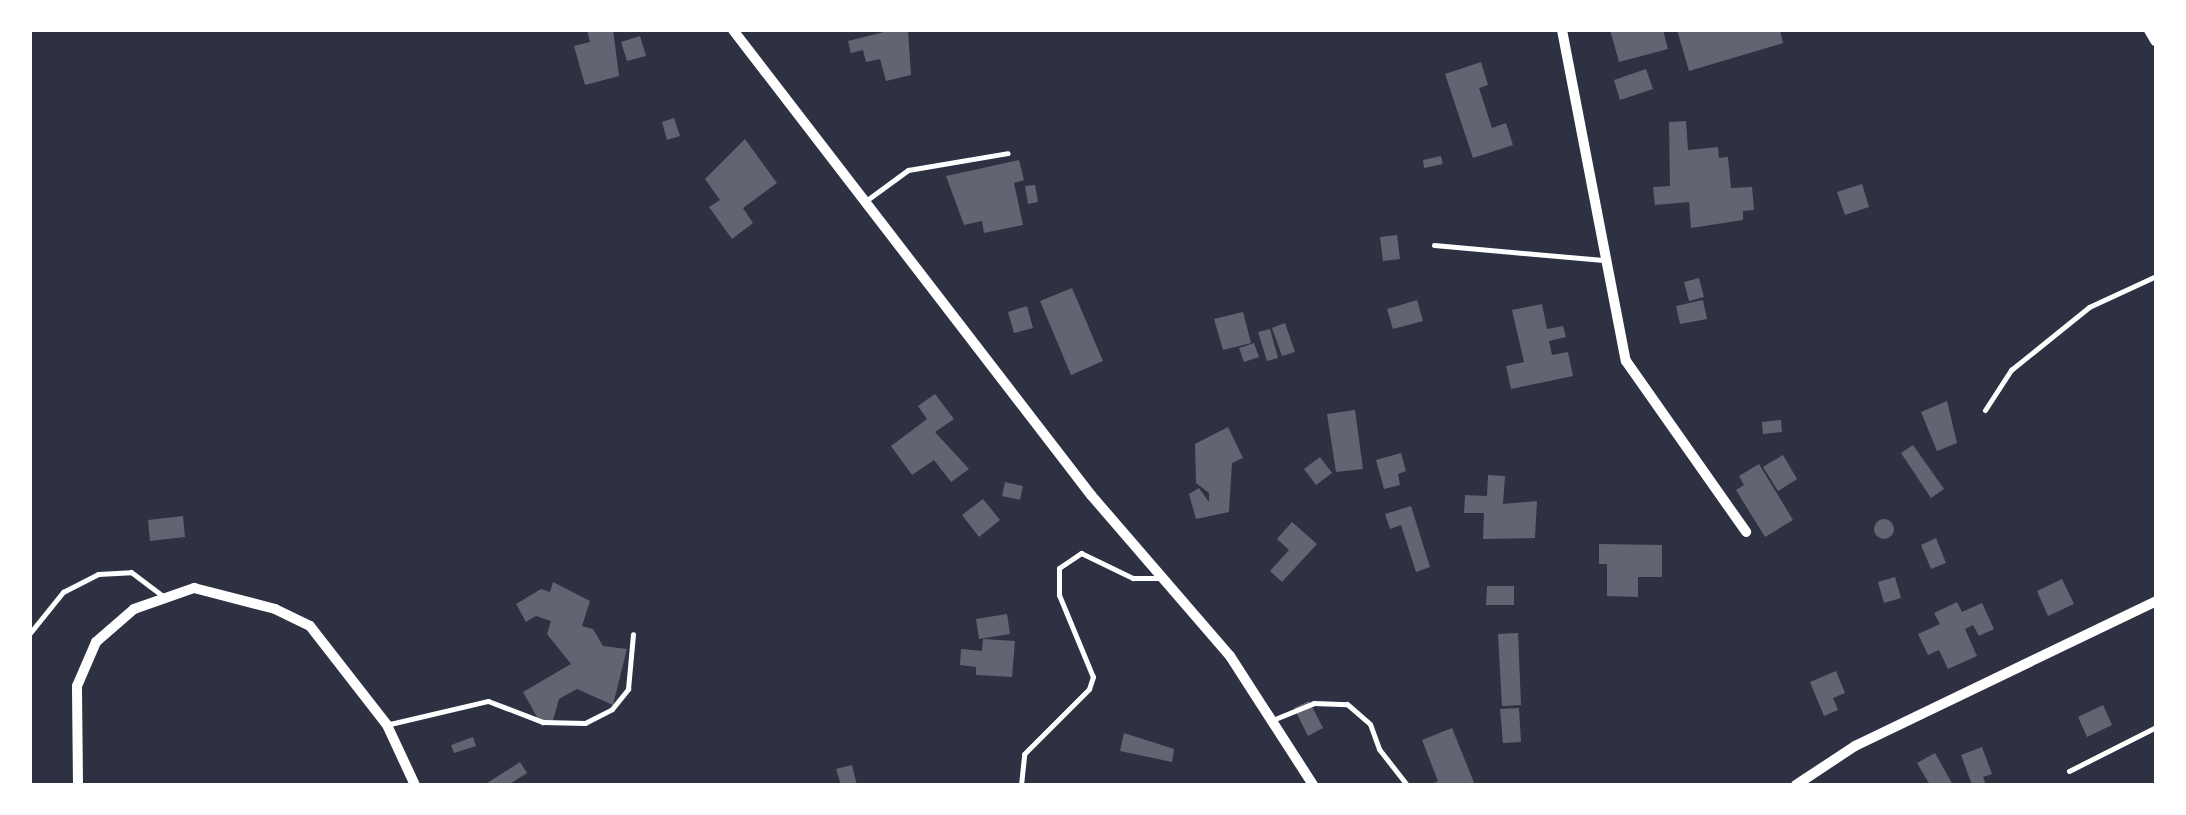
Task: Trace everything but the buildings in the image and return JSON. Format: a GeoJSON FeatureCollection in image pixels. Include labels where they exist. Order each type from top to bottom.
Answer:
{"type":"FeatureCollection","features":[{"type":"Feature","properties":{"kind":"street"},"geometry":{"type":"LineString","coordinates":[[733,30],[1091,495],[1275,719],[1313,785]]}},
{"type":"Feature","properties":{"kind":"street"},"geometry":{"type":"LineString","coordinates":[[1562,30],[1626,361],[1746,532]]}},
{"type":"Feature","properties":{"kind":"street"},"geometry":{"type":"LineString","coordinates":[[2150,30],[2156,40]]}},
{"type":"Feature","properties":{"kind":"street"},"geometry":{"type":"LineString","coordinates":[[78,785],[78,686],[96,642],[162,595],[219,592],[310,626],[387,725],[415,785]]}},
{"type":"Feature","properties":{"kind":"street"},"geometry":{"type":"LineString","coordinates":[[1796,785],[1855,746],[2156,601]]}},
{"type":"Feature","properties":{"kind":"lane"},"geometry":{"type":"LineString","coordinates":[[867,200],[908,170],[1008,153]]}},
{"type":"Feature","properties":{"kind":"lane"},"geometry":{"type":"LineString","coordinates":[[1434,245],[1606,261]]}},
{"type":"Feature","properties":{"kind":"lane"},"geometry":{"type":"LineString","coordinates":[[1985,410],[2011,370],[2090,307],[2156,276]]}},
{"type":"Feature","properties":{"kind":"lane"},"geometry":{"type":"LineString","coordinates":[[1021,785],[1024,754],[1090,689],[1094,677],[1060,595],[1058,568],[1081,553],[1132,578],[1162,577]]}},
{"type":"Feature","properties":{"kind":"lane"},"geometry":{"type":"LineString","coordinates":[[30,634],[63,592],[98,574],[131,572],[162,595]]}},
{"type":"Feature","properties":{"kind":"lane"},"geometry":{"type":"LineString","coordinates":[[387,725],[488,701],[544,722],[585,722],[612,710],[628,689],[633,634]]}},
{"type":"Feature","properties":{"kind":"lane"},"geometry":{"type":"LineString","coordinates":[[1275,719],[1314,704],[1346,704],[1370,724],[1379,749],[1407,785]]}},
{"type":"Feature","properties":{"kind":"lane"},"geometry":{"type":"LineString","coordinates":[[2069,771],[2156,728]]}}]}
